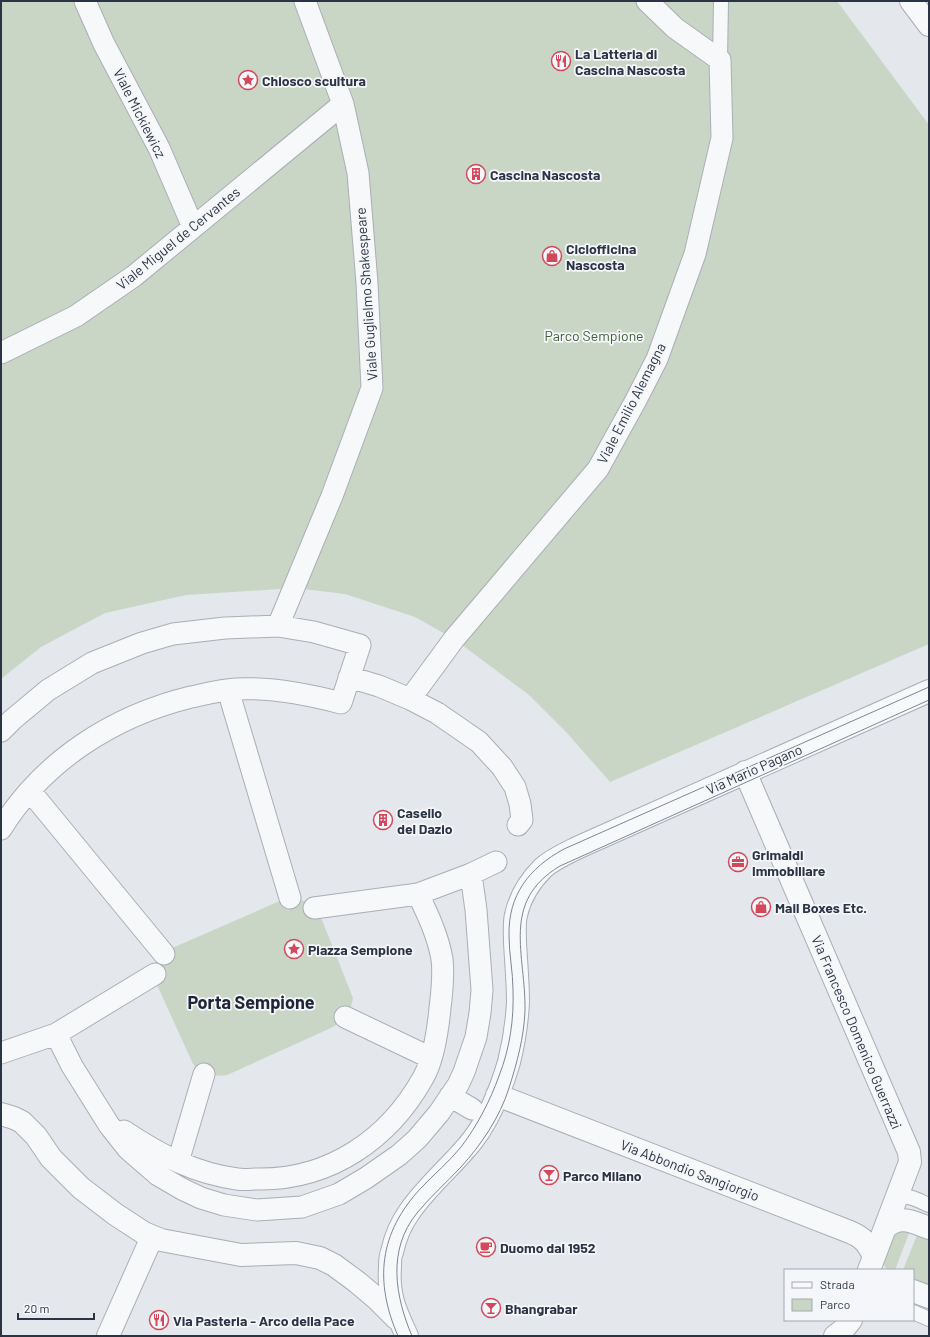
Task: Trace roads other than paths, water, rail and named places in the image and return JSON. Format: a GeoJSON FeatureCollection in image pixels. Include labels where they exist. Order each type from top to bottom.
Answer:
{"type":"FeatureCollection","features":[{"type":"Feature","properties":{"kind":"street","name":"Viale Mickiewicz"},"geometry":{"type":"LineString","coordinates":[[85,1],[104,44],[159,148],[193,227]]}},
{"type":"Feature","properties":{"kind":"street","name":"Viale Guglielmo Shakespeare"},"geometry":{"type":"LineString","coordinates":[[278,626],[332,496],[372,388],[367,283],[358,173],[343,104],[306,1]]}},
{"type":"Feature","properties":{"kind":"street"},"geometry":{"type":"LineString","coordinates":[[647,1],[675,28],[720,60]]}},
{"type":"Feature","properties":{"kind":"street"},"geometry":{"type":"LineString","coordinates":[[912,1],[929,24]]}},
{"type":"Feature","properties":{"kind":"street","name":"Viale Emilio Alemagna"},"geometry":{"type":"LineString","coordinates":[[410,699],[454,639],[598,469],[636,400],[656,359],[695,254],[722,138],[720,60]]}},
{"type":"Feature","properties":{"kind":"street","name":"Viale Miguel de Cervantes"},"geometry":{"type":"LineString","coordinates":[[1,353],[76,316],[134,276],[343,104]]}},
{"type":"Feature","properties":{"kind":"street"},"geometry":{"type":"LineString","coordinates":[[1,731],[48,690],[92,663],[142,643],[173,634],[225,628],[278,626],[314,632],[360,645],[341,703],[323,698],[280,691],[236,689],[200,695],[143,712],[116,724],[95,736],[52,768],[18,805],[1,829]]}},
{"type":"Feature","properties":{"kind":"street"},"geometry":{"type":"LineString","coordinates":[[349,677],[379,686],[410,699],[466,732],[479,742],[502,767],[515,787],[520,804],[522,820],[518,825]]}},
{"type":"Feature","properties":{"kind":"street"},"geometry":{"type":"LineString","coordinates":[[228,690],[290,898]]}},
{"type":"Feature","properties":{"kind":"street","name":"Via Mario Pagano"},"geometry":{"type":"LineString","coordinates":[[497,1095],[509,1061],[517,1022],[516,916],[519,905],[531,882],[543,868],[579,847],[929,691]]}},
{"type":"Feature","properties":{"kind":"street","name":"Via Francesco Domenico Guerrazzi"},"geometry":{"type":"LineString","coordinates":[[745,772],[909,1152],[910,1162],[873,1264]]}},
{"type":"Feature","properties":{"kind":"street"},"geometry":{"type":"LineString","coordinates":[[30,791],[164,954]]}},
{"type":"Feature","properties":{"kind":"street"},"geometry":{"type":"LineString","coordinates":[[314,908],[418,894],[471,874],[496,862]]}},
{"type":"Feature","properties":{"kind":"street"},"geometry":{"type":"LineString","coordinates":[[56,1034],[72,1066],[91,1098],[109,1125],[128,1149],[158,1175],[182,1189],[201,1198],[224,1205],[257,1210],[302,1208],[339,1194],[366,1178],[399,1155],[417,1139],[439,1113],[458,1085],[476,1037],[482,990],[476,910],[471,874]]}},
{"type":"Feature","properties":{"kind":"street"},"geometry":{"type":"LineString","coordinates":[[91,1098],[109,1118],[124,1131],[151,1149],[178,1162],[210,1174],[239,1179],[269,1179],[307,1173],[335,1163],[365,1146],[390,1123],[406,1104],[423,1077],[431,1058],[439,1018],[443,986],[442,960],[435,932],[418,894]]}},
{"type":"Feature","properties":{"kind":"street"},"geometry":{"type":"LineString","coordinates":[[1,1053],[56,1034],[155,974]]}},
{"type":"Feature","properties":{"kind":"street"},"geometry":{"type":"LineString","coordinates":[[345,1017],[431,1058]]}},
{"type":"Feature","properties":{"kind":"street"},"geometry":{"type":"LineString","coordinates":[[178,1162],[204,1074]]}},
{"type":"Feature","properties":{"kind":"street"},"geometry":{"type":"LineString","coordinates":[[404,1330],[393,1304],[389,1283],[391,1253],[399,1231],[409,1212],[429,1188],[452,1165],[472,1140],[490,1112],[497,1095]]}},
{"type":"Feature","properties":{"kind":"street","name":"Via Abbondio Sangiorgio"},"geometry":{"type":"LineString","coordinates":[[497,1095],[860,1237],[868,1245],[873,1264]]}},
{"type":"Feature","properties":{"kind":"street"},"geometry":{"type":"LineString","coordinates":[[450,1096],[472,1109]]}},
{"type":"Feature","properties":{"kind":"street"},"geometry":{"type":"LineString","coordinates":[[1,1114],[22,1122],[36,1136],[51,1158],[81,1188],[115,1214],[152,1237],[241,1255],[296,1253],[320,1258],[334,1265],[376,1298],[404,1330]]}},
{"type":"Feature","properties":{"kind":"street"},"geometry":{"type":"LineString","coordinates":[[885,1228],[891,1222],[908,1220],[929,1228]]}},
{"type":"Feature","properties":{"kind":"street"},"geometry":{"type":"LineString","coordinates":[[108,1336],[152,1237]]}},
{"type":"Feature","properties":{"kind":"street"},"geometry":{"type":"LineString","coordinates":[[914,1291],[929,1297]]}},
{"type":"Feature","properties":{"kind":"street"},"geometry":{"type":"LineString","coordinates":[[835,1336],[843,1330],[850,1321]]}},
{"type":"Feature","properties":{"kind":"lane","name":"Viale Emilio Alemagna"},"geometry":{"type":"LineString","coordinates":[[720,60],[721,1]]}},
{"type":"Feature","properties":{"kind":"lane"},"geometry":{"type":"LineString","coordinates":[[897,1199],[902,1196],[906,1196],[929,1205]]}},
{"type":"Feature","properties":{"kind":"lane"},"geometry":{"type":"LineString","coordinates":[[914,1312],[929,1319]]}},
{"type":"Feature","properties":{"kind":"tram line"},"geometry":{"type":"LineString","coordinates":[[398,1336],[390,1316],[384,1277],[385,1258],[389,1240],[396,1222],[407,1205],[467,1139],[483,1113],[503,1065],[509,1044],[513,1012],[513,990],[509,943],[510,921],[512,908],[517,895],[531,874],[540,865],[564,849],[929,687]]}},
{"type":"Feature","properties":{"kind":"tram line"},"geometry":{"type":"LineString","coordinates":[[412,1336],[401,1305],[398,1289],[397,1273],[401,1242],[407,1227],[417,1213],[461,1167],[483,1140],[501,1109],[505,1099],[522,1040],[525,1011],[520,931],[523,913],[529,896],[541,880],[560,866],[929,700]]}},
{"type":"Feature","properties":{"kind":"place","name":"La Latteria di Cascina Nascosta"},"geometry":{"type":"Point","coordinates":[561,61]}},
{"type":"Feature","properties":{"kind":"place","name":"Chiosco scultura"},"geometry":{"type":"Point","coordinates":[248,80]}},
{"type":"Feature","properties":{"kind":"place","name":"Cascina Nascosta"},"geometry":{"type":"Point","coordinates":[476,174]}},
{"type":"Feature","properties":{"kind":"place","name":"Ciclofficina Nascosta"},"geometry":{"type":"Point","coordinates":[552,256]}},
{"type":"Feature","properties":{"kind":"place","name":"Casello del Dazio"},"geometry":{"type":"Point","coordinates":[383,820]}},
{"type":"Feature","properties":{"kind":"place","name":"Grimaldi Immobiliare"},"geometry":{"type":"Point","coordinates":[738,862]}},
{"type":"Feature","properties":{"kind":"place","name":"Mail Boxes Etc."},"geometry":{"type":"Point","coordinates":[761,907]}},
{"type":"Feature","properties":{"kind":"place","name":"Piazza Sempione"},"geometry":{"type":"Point","coordinates":[294,949]}},
{"type":"Feature","properties":{"kind":"place","name":"Parco Milano"},"geometry":{"type":"Point","coordinates":[549,1175]}},
{"type":"Feature","properties":{"kind":"place","name":"Duomo dal 1952"},"geometry":{"type":"Point","coordinates":[486,1247]}},
{"type":"Feature","properties":{"kind":"place","name":"Bhangrabar"},"geometry":{"type":"Point","coordinates":[491,1308]}},
{"type":"Feature","properties":{"kind":"place","name":"Via Pasteria - Arco della Pace"},"geometry":{"type":"Point","coordinates":[159,1320]}},
{"type":"Feature","properties":{"kind":"district","name":"Porta Sempione"},"geometry":{"type":"Point","coordinates":[251,1002]}},
{"type":"Feature","properties":{"kind":"park label","name":"Parco Sempione"},"geometry":{"type":"Point","coordinates":[594,335]}}]}
